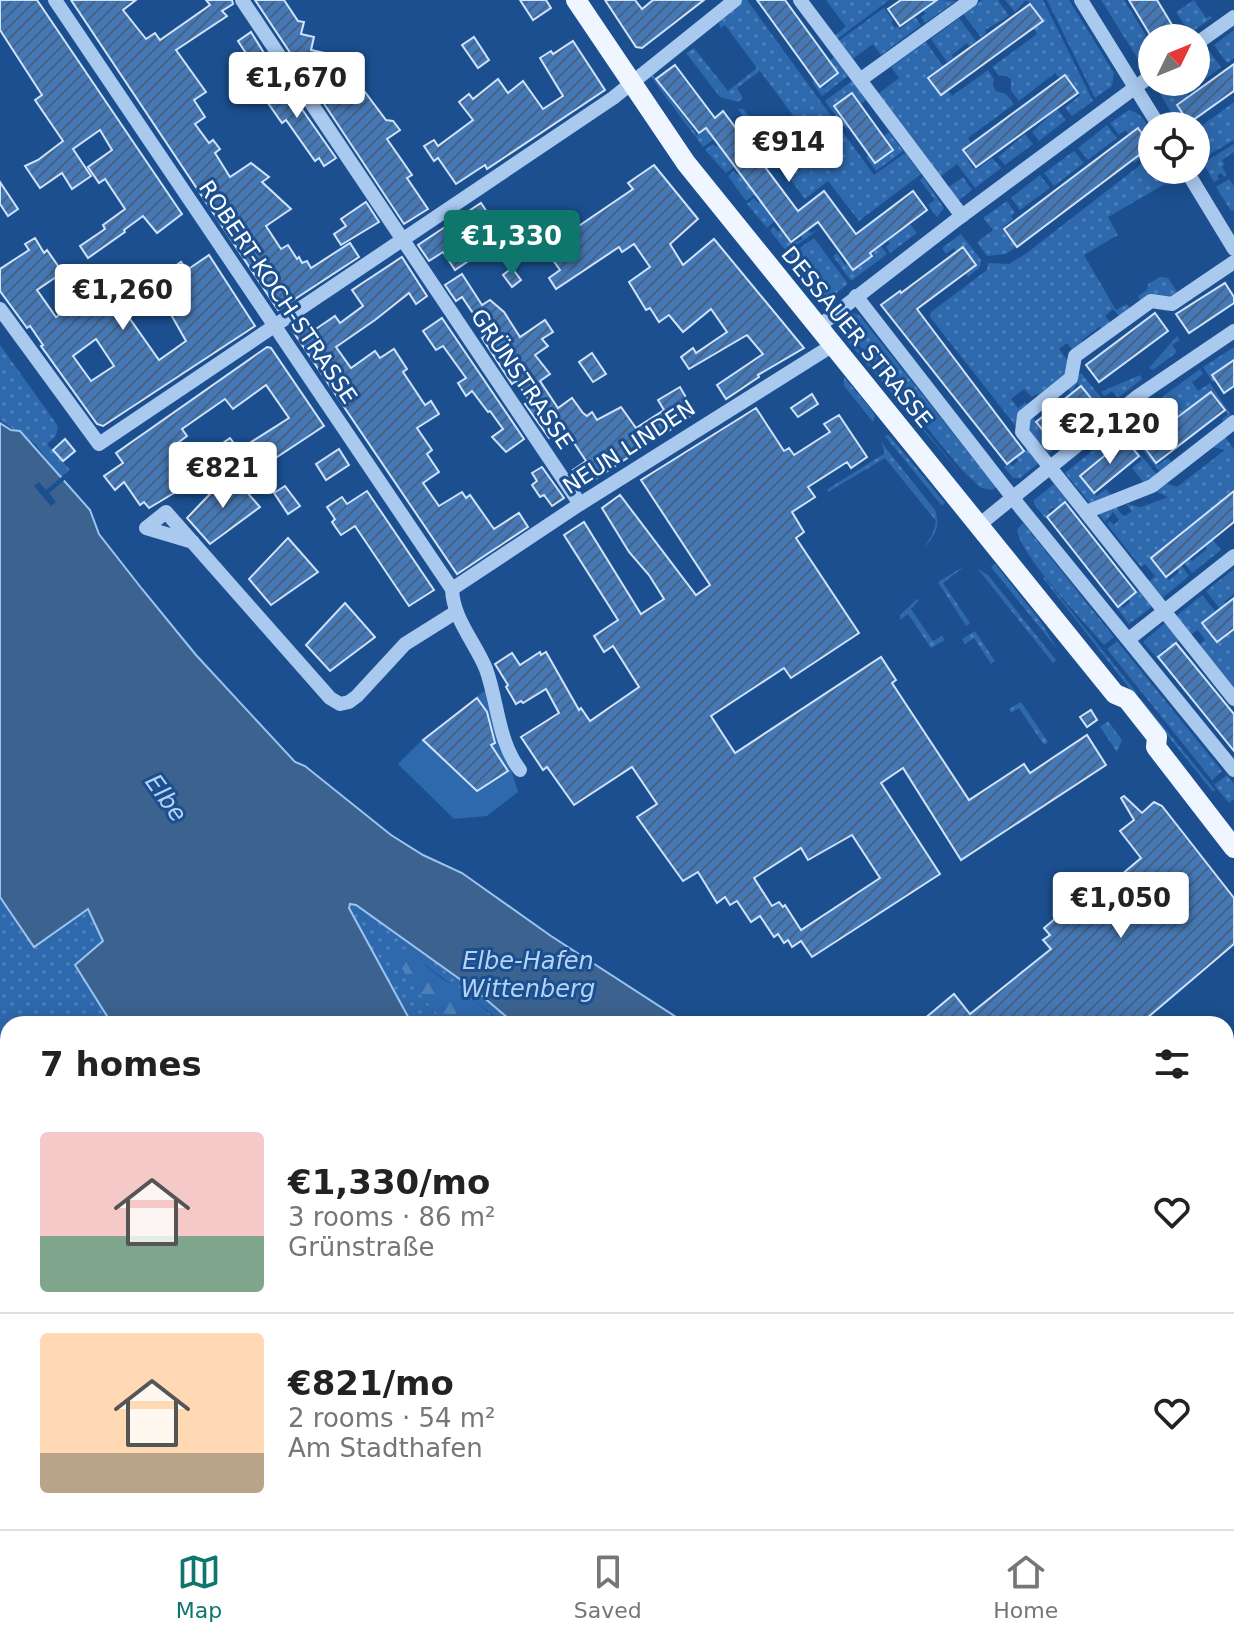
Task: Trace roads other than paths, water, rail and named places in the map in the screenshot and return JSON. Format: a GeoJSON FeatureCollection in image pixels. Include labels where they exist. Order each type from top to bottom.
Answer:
{"type":"FeatureCollection","features":[{"type":"Feature","properties":{"kind":"main road","name":"DESSAUER STRASSE"},"geometry":{"type":"LineString","coordinates":[[576,0],[686,163],[1115,694],[1127,699],[1157,737],[1150,746],[1234,848]]}},
{"type":"Feature","properties":{"kind":"street","name":"ROBERT-KOCH-STRASSE"},"geometry":{"type":"LineString","coordinates":[[55,0],[452,589],[456,612],[486,670],[506,743],[520,770]]}},
{"type":"Feature","properties":{"kind":"street","name":"GRÜNSTRASSE"},"geometry":{"type":"LineString","coordinates":[[242,0],[580,504]]}},
{"type":"Feature","properties":{"kind":"street"},"geometry":{"type":"LineString","coordinates":[[0,309],[99,444],[632,85],[735,0]]}},
{"type":"Feature","properties":{"kind":"street"},"geometry":{"type":"LineString","coordinates":[[800,0],[962,216]]}},
{"type":"Feature","properties":{"kind":"street"},"geometry":{"type":"LineString","coordinates":[[860,80],[971,0]]}},
{"type":"Feature","properties":{"kind":"street"},"geometry":{"type":"LineString","coordinates":[[1081,0],[1150,112]]}},
{"type":"Feature","properties":{"kind":"street"},"geometry":{"type":"LineString","coordinates":[[1210,34],[1234,17]]}},
{"type":"Feature","properties":{"kind":"street"},"geometry":{"type":"LineString","coordinates":[[818,327],[1138,85]]}},
{"type":"Feature","properties":{"kind":"street"},"geometry":{"type":"LineString","coordinates":[[1195,184],[1234,249]]}},
{"type":"Feature","properties":{"kind":"street"},"geometry":{"type":"LineString","coordinates":[[1234,262],[1172,304],[1151,301],[1075,356],[1071,378],[1024,416],[1022,432],[1234,699]]}},
{"type":"Feature","properties":{"kind":"street","name":"DESSAUER STRASSE"},"geometry":{"type":"LineString","coordinates":[[856,296],[1014,498],[1234,770]]}},
{"type":"Feature","properties":{"kind":"street"},"geometry":{"type":"LineString","coordinates":[[979,525],[1138,396],[1234,331]]}},
{"type":"Feature","properties":{"kind":"street","name":"NEUN LINDEN"},"geometry":{"type":"LineString","coordinates":[[452,589],[580,504],[833,345]]}},
{"type":"Feature","properties":{"kind":"street"},"geometry":{"type":"LineString","coordinates":[[1086,512],[1152,486],[1234,422]]}},
{"type":"Feature","properties":{"kind":"street"},"geometry":{"type":"LineString","coordinates":[[193,542],[330,698],[340,704],[357,696],[405,644],[456,612]]}},
{"type":"Feature","properties":{"kind":"street"},"geometry":{"type":"LineString","coordinates":[[1129,639],[1234,556]]}},
{"type":"Feature","properties":{"kind":"water"},"geometry":{"type":"Polygon","coordinates":[[[0,423],[11,430],[20,431],[90,510],[99,534],[142,589],[196,655],[295,762],[305,766],[391,835],[423,855],[462,873],[551,936],[675,1016],[506,1016],[475,990],[356,905],[350,904],[349,908],[408,1016],[107,1016],[75,965],[103,941],[88,909],[34,947],[0,897],[0,423]]]}},
{"type":"Feature","properties":{"kind":"water label","name":"Elbe"},"geometry":{"type":"Point","coordinates":[166,798]}},
{"type":"Feature","properties":{"kind":"water label","name":"Elbe-Hafen Wittenberg"},"geometry":{"type":"Point","coordinates":[528,975]}}]}
